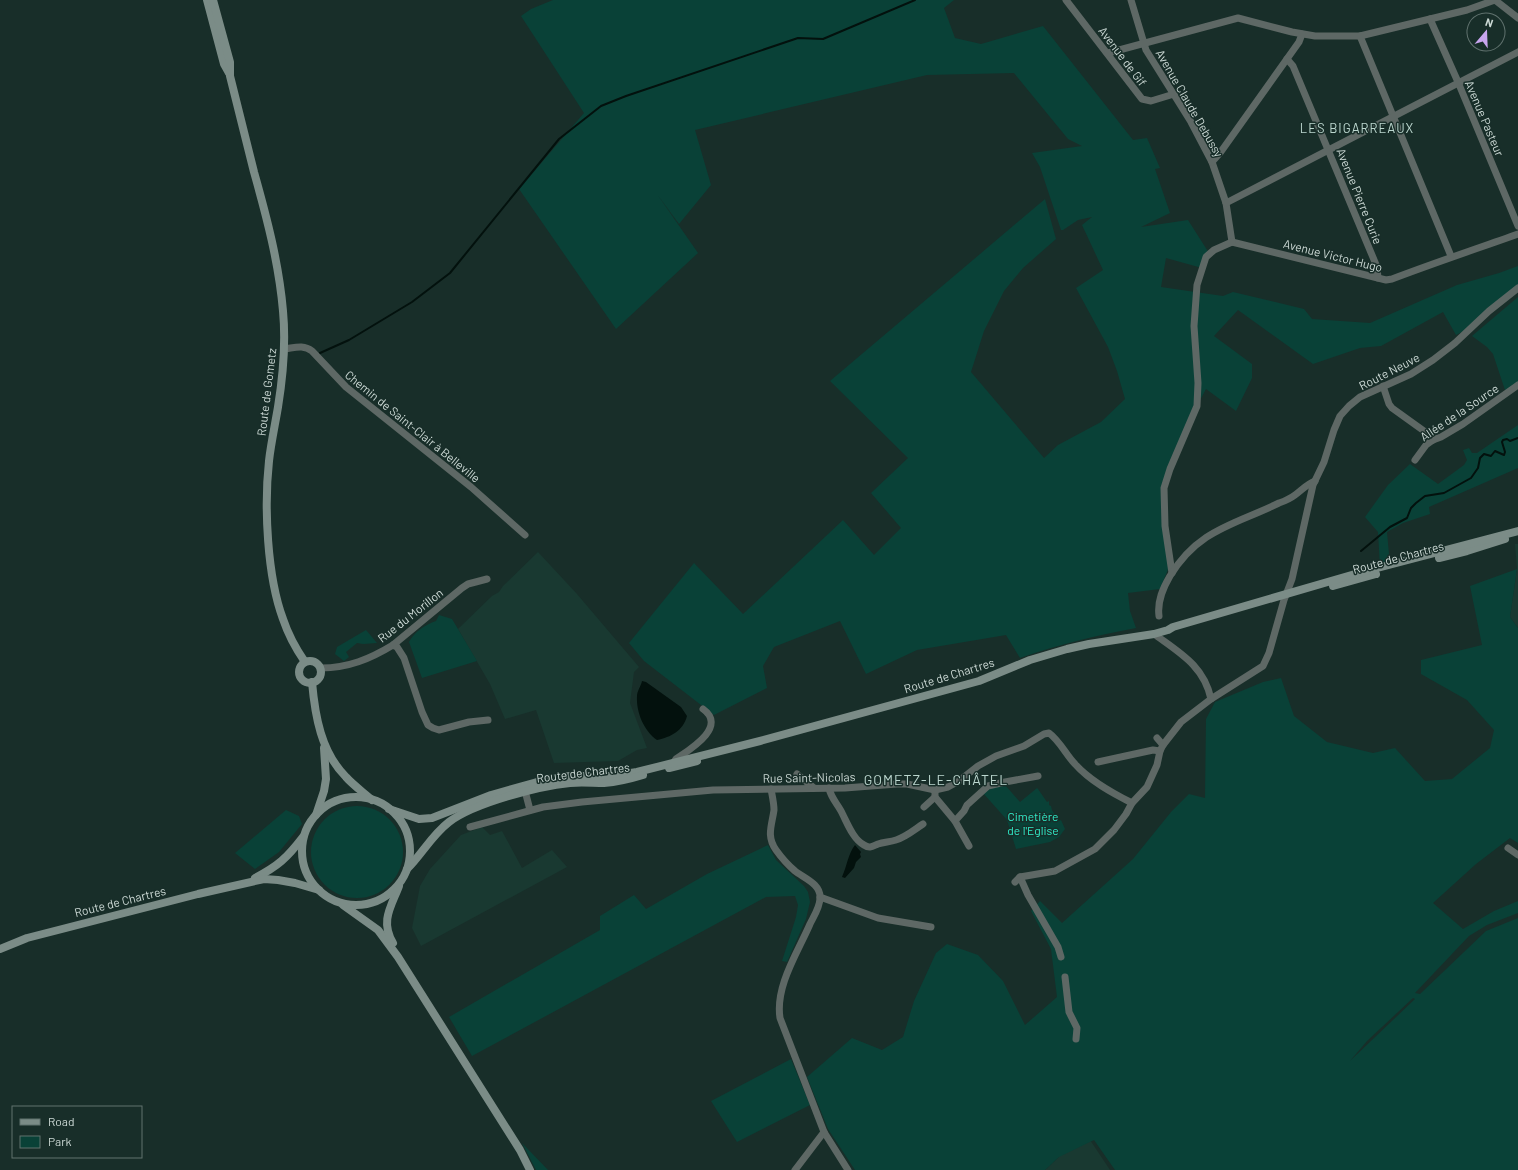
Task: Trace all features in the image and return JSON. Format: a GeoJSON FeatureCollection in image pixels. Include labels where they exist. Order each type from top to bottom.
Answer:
{"type":"FeatureCollection","features":[{"type":"Feature","properties":{"kind":"main road","name":"Route de Gometz"},"geometry":{"type":"LineString","coordinates":[[207,0],[224,64],[230,76],[276,261],[283,312],[284,349],[281,383],[269,460],[267,494],[268,527],[271,562],[277,600],[287,629],[305,662]]}},
{"type":"Feature","properties":{"kind":"main road","name":"Route de Gometz"},"geometry":{"type":"LineString","coordinates":[[213,0],[230,62],[230,76]]}},
{"type":"Feature","properties":{"kind":"main road","name":"Route de Chartres"},"geometry":{"type":"LineString","coordinates":[[1285,597],[1362,572],[1518,531]]}},
{"type":"Feature","properties":{"kind":"main road","name":"Route de Chartres"},"geometry":{"type":"LineString","coordinates":[[389,809],[419,819],[432,818],[491,795],[573,783],[606,783],[624,780],[674,764],[978,681],[1030,660],[1067,649],[1154,634],[1168,630],[1173,626],[1415,563],[1467,551],[1518,536]]}},
{"type":"Feature","properties":{"kind":"main road"},"geometry":{"type":"LineString","coordinates":[[308,661],[314,661],[321,668],[318,679],[312,682],[305,681],[300,675],[300,668],[305,662],[308,661]]}},
{"type":"Feature","properties":{"kind":"main road"},"geometry":{"type":"LineString","coordinates":[[312,682],[318,724],[324,744],[335,764],[346,778],[372,800],[389,809],[400,819],[409,840],[410,855],[407,869],[386,918],[388,933],[398,957]]}},
{"type":"Feature","properties":{"kind":"main road"},"geometry":{"type":"LineString","coordinates":[[324,744],[326,779],[324,791],[316,815],[305,834],[302,849],[304,864],[310,878],[320,890],[332,899],[354,905],[368,904],[389,894],[400,883]]}},
{"type":"Feature","properties":{"kind":"main road","name":"Route de Chartres"},"geometry":{"type":"LineString","coordinates":[[407,869],[418,858],[436,834],[456,817],[470,810],[525,789]]}},
{"type":"Feature","properties":{"kind":"main road"},"geometry":{"type":"LineString","coordinates":[[316,815],[328,806],[342,799],[357,797],[372,800]]}},
{"type":"Feature","properties":{"kind":"main road","name":"Route de Chartres"},"geometry":{"type":"LineString","coordinates":[[247,882],[280,864],[305,834]]}},
{"type":"Feature","properties":{"kind":"main road","name":"Route de Chartres"},"geometry":{"type":"LineString","coordinates":[[0,949],[27,938],[247,882],[264,879],[278,880],[320,890]]}},
{"type":"Feature","properties":{"kind":"main road"},"geometry":{"type":"LineString","coordinates":[[339,902],[378,930],[398,957],[516,1143],[530,1170]]}},
{"type":"Feature","properties":{"kind":"street","name":"Avenue de Gif"},"geometry":{"type":"LineString","coordinates":[[1066,0],[1142,99],[1151,101],[1174,94]]}},
{"type":"Feature","properties":{"kind":"street","name":"Avenue Claude Debussy"},"geometry":{"type":"LineString","coordinates":[[1131,0],[1146,50],[1174,94],[1212,162],[1226,203],[1232,242]]}},
{"type":"Feature","properties":{"kind":"street"},"geometry":{"type":"LineString","coordinates":[[1108,53],[1238,18],[1315,36],[1360,36],[1467,10],[1495,0],[1518,18]]}},
{"type":"Feature","properties":{"kind":"street","name":"Avenue Pasteur"},"geometry":{"type":"LineString","coordinates":[[1430,19],[1518,226]]}},
{"type":"Feature","properties":{"kind":"street"},"geometry":{"type":"LineString","coordinates":[[1212,162],[1299,42],[1302,34]]}},
{"type":"Feature","properties":{"kind":"street"},"geometry":{"type":"LineString","coordinates":[[1360,36],[1451,256]]}},
{"type":"Feature","properties":{"kind":"street"},"geometry":{"type":"LineString","coordinates":[[1226,203],[1518,52]]}},
{"type":"Feature","properties":{"kind":"street","name":"Avenue Pierre Curie"},"geometry":{"type":"LineString","coordinates":[[1287,59],[1293,66],[1377,267],[1378,278]]}},
{"type":"Feature","properties":{"kind":"street","name":"Avenue Victor Hugo"},"geometry":{"type":"LineString","coordinates":[[1232,242],[1378,278],[1392,279],[1451,256],[1468,252],[1518,234]]}},
{"type":"Feature","properties":{"kind":"street"},"geometry":{"type":"LineString","coordinates":[[1172,573],[1165,526],[1164,488],[1170,469],[1197,406],[1198,383],[1194,318],[1197,285],[1206,257],[1214,250],[1232,242]]}},
{"type":"Feature","properties":{"kind":"street","name":"Route Neuve"},"geometry":{"type":"LineString","coordinates":[[1285,597],[1292,579],[1306,513],[1315,481],[1324,462],[1340,416],[1360,397],[1406,376],[1433,360],[1518,288]]}},
{"type":"Feature","properties":{"kind":"street","name":"Chemin de Saint-Clair à Belleville"},"geometry":{"type":"LineString","coordinates":[[284,349],[301,346],[312,351],[346,387],[471,486],[525,535]]}},
{"type":"Feature","properties":{"kind":"street","name":"Allée de la Source"},"geometry":{"type":"LineString","coordinates":[[1415,460],[1426,445],[1464,424],[1518,385]]}},
{"type":"Feature","properties":{"kind":"street"},"geometry":{"type":"LineString","coordinates":[[1383,386],[1389,404],[1392,408],[1424,431],[1433,440]]}},
{"type":"Feature","properties":{"kind":"street"},"geometry":{"type":"LineString","coordinates":[[1159,616],[1158,609],[1162,592],[1172,573],[1192,547],[1205,537],[1233,523],[1288,499],[1309,483],[1315,481]]}},
{"type":"Feature","properties":{"kind":"street","name":"Rue du Morillon"},"geometry":{"type":"LineString","coordinates":[[321,668],[352,665],[378,654],[393,645],[462,588],[472,583],[487,579]]}},
{"type":"Feature","properties":{"kind":"street"},"geometry":{"type":"LineString","coordinates":[[1015,882],[1020,877],[1055,871],[1096,849],[1114,830],[1126,814],[1132,802],[1147,787],[1157,765],[1162,748],[1181,722],[1211,699],[1262,666],[1269,653],[1285,597]]}},
{"type":"Feature","properties":{"kind":"street"},"geometry":{"type":"LineString","coordinates":[[1154,634],[1186,658],[1201,673],[1208,686],[1211,699]]}},
{"type":"Feature","properties":{"kind":"street"},"geometry":{"type":"LineString","coordinates":[[393,645],[397,647],[404,658],[422,712],[428,725],[439,730],[468,722],[488,720]]}},
{"type":"Feature","properties":{"kind":"street"},"geometry":{"type":"LineString","coordinates":[[674,764],[676,759],[706,737],[710,724],[710,717],[703,709]]}},
{"type":"Feature","properties":{"kind":"street"},"geometry":{"type":"LineString","coordinates":[[924,807],[935,794],[959,781],[978,766],[996,756],[1024,746],[1044,734],[1049,734],[1056,740],[1067,755],[1084,773],[1112,793],[1132,802]]}},
{"type":"Feature","properties":{"kind":"street"},"geometry":{"type":"LineString","coordinates":[[1157,738],[1162,748]]}},
{"type":"Feature","properties":{"kind":"street"},"geometry":{"type":"LineString","coordinates":[[1098,762],[1162,748]]}},
{"type":"Feature","properties":{"kind":"street"},"geometry":{"type":"LineString","coordinates":[[797,774],[814,788]]}},
{"type":"Feature","properties":{"kind":"street"},"geometry":{"type":"LineString","coordinates":[[955,821],[967,805],[988,786],[1038,776]]}},
{"type":"Feature","properties":{"kind":"street","name":"Rue Saint-Nicolas"},"geometry":{"type":"LineString","coordinates":[[470,827],[543,807],[717,790],[846,788],[907,784],[935,794]]}},
{"type":"Feature","properties":{"kind":"street"},"geometry":{"type":"LineString","coordinates":[[829,788],[831,796],[840,808],[853,833],[863,845],[867,847],[898,840],[923,824]]}},
{"type":"Feature","properties":{"kind":"street"},"geometry":{"type":"LineString","coordinates":[[525,789],[530,810]]}},
{"type":"Feature","properties":{"kind":"street"},"geometry":{"type":"LineString","coordinates":[[771,789],[774,809],[770,832],[772,844],[786,863],[813,883],[820,897],[814,916],[786,977],[778,1009],[783,1029],[824,1132],[848,1170]]}},
{"type":"Feature","properties":{"kind":"street"},"geometry":{"type":"LineString","coordinates":[[935,794],[955,821],[969,846]]}},
{"type":"Feature","properties":{"kind":"street"},"geometry":{"type":"LineString","coordinates":[[1508,848],[1518,855]]}},
{"type":"Feature","properties":{"kind":"street"},"geometry":{"type":"LineString","coordinates":[[1020,877],[1034,906],[1058,947],[1061,957]]}},
{"type":"Feature","properties":{"kind":"street"},"geometry":{"type":"LineString","coordinates":[[820,897],[878,918],[932,927]]}},
{"type":"Feature","properties":{"kind":"street"},"geometry":{"type":"LineString","coordinates":[[1065,977],[1069,1012],[1077,1028],[1076,1039]]}},
{"type":"Feature","properties":{"kind":"street"},"geometry":{"type":"LineString","coordinates":[[795,1170],[824,1132]]}},
{"type":"Feature","properties":{"kind":"shaded area"},"geometry":{"type":"Polygon","coordinates":[[[1515,544],[1518,544],[1518,628],[1510,617],[1517,569],[1515,544]]]}},
{"type":"Feature","properties":{"kind":"shaded area"},"geometry":{"type":"Polygon","coordinates":[[[538,552],[577,594],[639,667],[634,672],[630,703],[647,748],[637,750],[618,761],[554,763],[536,710],[505,719],[490,684],[458,629],[492,596],[499,592],[503,586],[538,552]]]}},
{"type":"Feature","properties":{"kind":"shaded area"},"geometry":{"type":"Polygon","coordinates":[[[642,681],[646,682],[681,707],[687,716],[683,726],[672,735],[657,740],[648,732],[639,715],[637,702],[637,694],[642,681]]]}},
{"type":"Feature","properties":{"kind":"shaded area"},"geometry":{"type":"Polygon","coordinates":[[[482,827],[490,835],[502,831],[522,868],[552,850],[567,867],[421,946],[412,928],[420,886],[430,869],[461,835],[482,827]]]}},
{"type":"Feature","properties":{"kind":"shaded area"},"geometry":{"type":"Polygon","coordinates":[[[855,845],[861,852],[861,857],[845,878],[842,877],[851,852],[855,845]]]}},
{"type":"Feature","properties":{"kind":"shaded area"},"geometry":{"type":"Polygon","coordinates":[[[1090,1140],[1110,1170],[1045,1170],[1059,1157],[1055,1152],[1090,1140]]]}},
{"type":"Feature","properties":{"kind":"green space"},"geometry":{"type":"Polygon","coordinates":[[[553,0],[954,0],[944,8],[955,38],[981,44],[1043,26],[1133,140],[1147,138],[1160,168],[1155,169],[1170,213],[1141,227],[1188,220],[1209,253],[1202,268],[1166,258],[1161,287],[1223,296],[1233,292],[1304,309],[1312,319],[1370,323],[1457,285],[1518,266],[1518,285],[1466,330],[1456,335],[1443,312],[1381,346],[1360,348],[1313,364],[1238,310],[1214,336],[1252,364],[1252,378],[1236,411],[1206,389],[1182,434],[1162,488],[1169,567],[1160,589],[1128,593],[1130,611],[1136,628],[1078,641],[1020,658],[1006,635],[917,650],[866,674],[840,621],[774,647],[763,666],[767,688],[714,715],[644,661],[629,643],[694,563],[743,614],[843,520],[874,555],[901,528],[871,493],[908,458],[830,381],[1045,199],[1056,239],[1023,268],[1004,291],[984,331],[971,372],[1044,458],[1058,445],[1101,422],[1125,399],[1108,347],[1076,288],[1103,270],[1082,225],[1092,217],[1078,220],[1061,230],[1040,167],[1032,153],[1082,146],[1068,139],[1014,73],[927,75],[695,130],[711,185],[679,224],[657,194],[698,253],[616,329],[519,189],[584,113],[521,16],[531,9],[553,0]]]}},
{"type":"Feature","properties":{"kind":"green space"},"geometry":{"type":"Polygon","coordinates":[[[1518,297],[1518,385],[1505,390],[1493,354],[1487,347],[1472,336],[1518,297]]]}},
{"type":"Feature","properties":{"kind":"green space"},"geometry":{"type":"Polygon","coordinates":[[[1518,425],[1518,468],[1429,507],[1430,514],[1403,523],[1387,532],[1390,565],[1380,567],[1378,532],[1365,517],[1388,485],[1410,464],[1438,484],[1464,465],[1467,460],[1463,450],[1469,448],[1472,453],[1477,453],[1518,425]]]}},
{"type":"Feature","properties":{"kind":"green space"},"geometry":{"type":"Polygon","coordinates":[[[1517,569],[1510,617],[1518,628],[1518,843],[1510,838],[1476,864],[1433,903],[1463,929],[1494,911],[1518,901],[1518,913],[1487,925],[1469,936],[1415,993],[1420,994],[1486,931],[1518,918],[1518,1170],[1115,1170],[1094,1140],[1059,1157],[1045,1170],[855,1170],[828,1129],[807,1077],[852,1038],[882,1050],[903,1037],[914,1001],[936,953],[947,944],[978,955],[1003,981],[1025,1025],[1057,997],[1051,949],[1031,911],[1040,901],[1062,923],[1133,859],[1171,812],[1189,794],[1205,798],[1206,719],[1215,702],[1263,682],[1281,678],[1294,716],[1327,742],[1373,753],[1395,748],[1425,781],[1452,779],[1490,748],[1494,730],[1467,700],[1421,674],[1421,660],[1482,645],[1470,586],[1517,569]],[[1413,998],[1367,1041],[1350,1061],[1415,999],[1413,998]]]}},
{"type":"Feature","properties":{"kind":"green space"},"geometry":{"type":"Polygon","coordinates":[[[439,615],[452,619],[477,661],[422,678],[409,642],[421,629],[436,621],[439,615]]]}},
{"type":"Feature","properties":{"kind":"green space"},"geometry":{"type":"Polygon","coordinates":[[[366,630],[377,643],[357,643],[346,652],[349,657],[344,661],[335,654],[337,647],[366,630]]]}},
{"type":"Feature","properties":{"kind":"green space","name":"Cimetière de l'Eglise"},"geometry":{"type":"Polygon","coordinates":[[[1005,785],[1020,802],[1037,788],[1047,802],[1049,801],[1049,805],[1059,821],[1061,820],[1065,829],[1059,837],[1050,842],[1016,849],[1007,820],[983,793],[994,787],[1005,785]]]}},
{"type":"Feature","properties":{"kind":"green space"},"geometry":{"type":"Polygon","coordinates":[[[357,806],[375,810],[389,820],[399,834],[403,852],[399,870],[389,884],[375,894],[357,898],[339,894],[325,884],[315,870],[311,852],[315,834],[325,820],[339,810],[357,806]]]}},
{"type":"Feature","properties":{"kind":"green space"},"geometry":{"type":"Polygon","coordinates":[[[286,810],[299,816],[302,824],[279,852],[255,869],[235,853],[286,810]]]}},
{"type":"Feature","properties":{"kind":"green space"},"geometry":{"type":"Polygon","coordinates":[[[768,845],[776,860],[804,886],[808,892],[810,902],[806,919],[787,962],[782,961],[796,917],[798,905],[795,896],[766,897],[472,1056],[449,1017],[600,930],[600,916],[634,895],[646,909],[707,874],[768,845]]]}},
{"type":"Feature","properties":{"kind":"green space"},"geometry":{"type":"Polygon","coordinates":[[[791,1059],[810,1105],[737,1142],[711,1101],[791,1059]]]}},
{"type":"Feature","properties":{"kind":"green space"},"geometry":{"type":"Polygon","coordinates":[[[522,1143],[548,1170],[536,1170],[522,1143]]]}},
{"type":"Feature","properties":{"kind":"waterway"},"geometry":{"type":"LineString","coordinates":[[320,353],[349,340],[412,302],[450,273],[559,139],[601,106],[626,96],[798,38],[823,39],[915,0]]}},
{"type":"Feature","properties":{"kind":"waterway"},"geometry":{"type":"LineString","coordinates":[[1361,551],[1390,527],[1407,518],[1411,508],[1425,496],[1444,493],[1471,478],[1478,468],[1480,458],[1484,454],[1491,456],[1495,451],[1504,455],[1503,440],[1507,439],[1510,441],[1518,438]]}},
{"type":"Feature","properties":{"kind":"district","name":"LES BIGARREAUX"},"geometry":{"type":"Point","coordinates":[1357,128]}},
{"type":"Feature","properties":{"kind":"district","name":"GOMETZ-LE-CHÂTEL"},"geometry":{"type":"Point","coordinates":[936,779]}}]}
